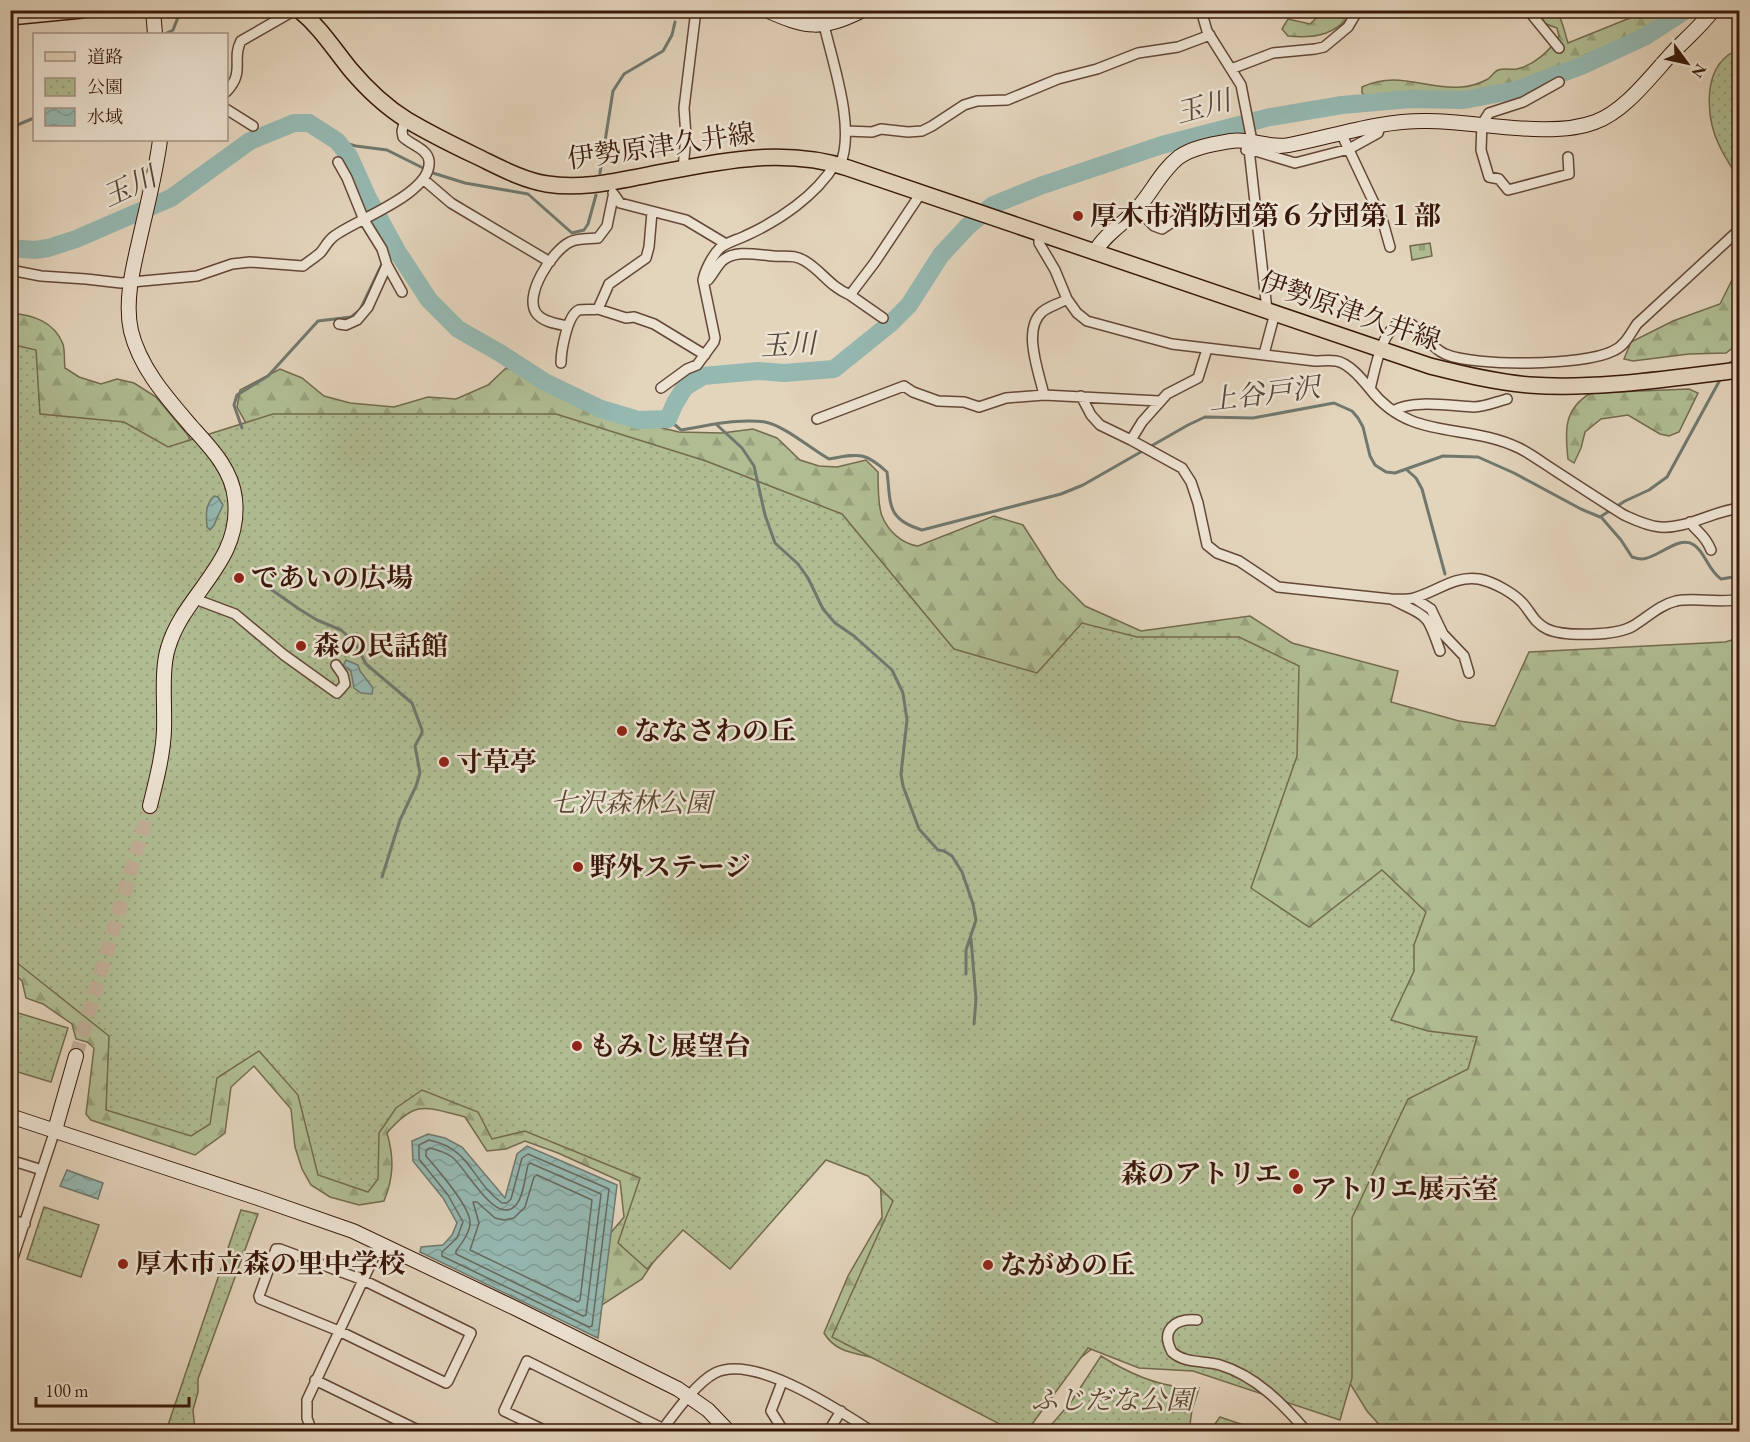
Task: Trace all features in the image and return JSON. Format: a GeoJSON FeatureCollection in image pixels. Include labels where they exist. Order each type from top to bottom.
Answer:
{"type":"FeatureCollection","features":[{"type":"Feature","properties":{"kind":"main road"},"geometry":{"type":"LineString","coordinates":[[10,17],[82,10]]}},
{"type":"Feature","properties":{"kind":"main road","name":"伊勢原津久井線"},"geometry":{"type":"LineString","coordinates":[[297,10],[317,26],[365,86],[405,119],[527,179],[548,184],[612,189],[683,169],[742,159],[773,156],[809,159],[837,165],[1381,350],[1462,374],[1527,385],[1589,386],[1740,370]]}},
{"type":"Feature","properties":{"kind":"street"},"geometry":{"type":"LineString","coordinates":[[153,10],[155,31]]}},
{"type":"Feature","properties":{"kind":"street"},"geometry":{"type":"LineString","coordinates":[[228,89],[238,76],[238,45],[241,41],[297,10]]}},
{"type":"Feature","properties":{"kind":"street"},"geometry":{"type":"LineString","coordinates":[[683,169],[686,136],[684,108],[696,10]]}},
{"type":"Feature","properties":{"kind":"street"},"geometry":{"type":"LineString","coordinates":[[766,10],[798,23],[824,25],[860,11]]}},
{"type":"Feature","properties":{"kind":"street"},"geometry":{"type":"LineString","coordinates":[[1201,10],[1202,19],[1210,35],[1241,85],[1247,111],[1260,260],[1271,312],[1264,354]]}},
{"type":"Feature","properties":{"kind":"street"},"geometry":{"type":"LineString","coordinates":[[1231,69],[1273,53],[1324,47],[1348,27],[1358,10]]}},
{"type":"Feature","properties":{"kind":"street"},"geometry":{"type":"LineString","coordinates":[[1528,10],[1559,48]]}},
{"type":"Feature","properties":{"kind":"street"},"geometry":{"type":"LineString","coordinates":[[1095,252],[1100,243],[1137,209],[1168,168],[1179,157],[1195,149],[1234,141],[1278,147],[1381,124],[1427,121],[1529,129],[1569,128],[1595,123],[1623,106],[1713,10]]}},
{"type":"Feature","properties":{"kind":"street"},"geometry":{"type":"LineString","coordinates":[[691,375],[715,338],[703,280],[718,250],[795,205],[824,181],[845,154],[846,123],[824,25]]}},
{"type":"Feature","properties":{"kind":"street"},"geometry":{"type":"LineString","coordinates":[[846,131],[872,132],[881,129],[908,132],[922,130],[964,105],[977,101],[1007,100],[1058,79],[1096,69],[1138,53],[1178,47],[1210,35]]}},
{"type":"Feature","properties":{"kind":"street"},"geometry":{"type":"LineString","coordinates":[[1559,82],[1523,102],[1489,113],[1482,124],[1481,150],[1489,177],[1499,179],[1508,190],[1569,174],[1568,157]]}},
{"type":"Feature","properties":{"kind":"street"},"geometry":{"type":"LineString","coordinates":[[228,110],[253,126]]}},
{"type":"Feature","properties":{"kind":"street"},"geometry":{"type":"LineString","coordinates":[[10,270],[52,278],[142,283],[197,276],[232,264],[250,262],[303,266],[320,253],[333,237],[400,199],[426,173],[428,155],[403,137],[405,119]]}},
{"type":"Feature","properties":{"kind":"street"},"geometry":{"type":"LineString","coordinates":[[1249,143],[1295,164],[1349,149],[1378,133],[1381,124]]}},
{"type":"Feature","properties":{"kind":"street"},"geometry":{"type":"LineString","coordinates":[[1341,133],[1383,222],[1390,247]]}},
{"type":"Feature","properties":{"kind":"street"},"geometry":{"type":"LineString","coordinates":[[150,806],[160,766],[164,733],[167,649],[177,628],[223,559],[231,543],[235,498],[222,463],[157,385],[141,358],[130,328],[131,282],[160,141]]}},
{"type":"Feature","properties":{"kind":"street"},"geometry":{"type":"LineString","coordinates":[[338,162],[402,292]]}},
{"type":"Feature","properties":{"kind":"street"},"geometry":{"type":"LineString","coordinates":[[426,173],[451,203],[550,262]]}},
{"type":"Feature","properties":{"kind":"street"},"geometry":{"type":"LineString","coordinates":[[612,189],[620,203],[686,220],[726,244]]}},
{"type":"Feature","properties":{"kind":"street"},"geometry":{"type":"LineString","coordinates":[[567,326],[544,319],[535,311],[532,297],[538,281],[558,251],[570,241],[598,238],[607,226],[612,189]]}},
{"type":"Feature","properties":{"kind":"street"},"geometry":{"type":"LineString","coordinates":[[850,295],[921,194]]}},
{"type":"Feature","properties":{"kind":"street"},"geometry":{"type":"LineString","coordinates":[[1137,209],[1154,226],[1162,229],[1177,219],[1188,207]]}},
{"type":"Feature","properties":{"kind":"street"},"geometry":{"type":"LineString","coordinates":[[598,309],[609,284],[646,258],[652,212]]}},
{"type":"Feature","properties":{"kind":"street"},"geometry":{"type":"LineString","coordinates":[[1370,389],[1381,350],[1390,329],[1404,322],[1416,327],[1434,348],[1460,358],[1515,363],[1548,363],[1602,356],[1614,351],[1624,343],[1637,324],[1740,229]]}},
{"type":"Feature","properties":{"kind":"street"},"geometry":{"type":"LineString","coordinates":[[1039,233],[1039,243],[1055,270],[1067,299],[1077,313],[1087,321],[1160,342],[1341,362],[1360,377],[1381,403],[1405,420],[1490,438],[1521,449],[1624,515],[1642,524],[1665,527],[1740,508]]}},
{"type":"Feature","properties":{"kind":"street"},"geometry":{"type":"LineString","coordinates":[[703,280],[708,280],[723,260],[733,256],[791,255],[807,262],[834,287],[883,318]]}},
{"type":"Feature","properties":{"kind":"street"},"geometry":{"type":"LineString","coordinates":[[339,324],[346,325],[363,314],[387,265]]}},
{"type":"Feature","properties":{"kind":"street"},"geometry":{"type":"LineString","coordinates":[[1044,394],[1033,350],[1035,321],[1041,312],[1067,299]]}},
{"type":"Feature","properties":{"kind":"street"},"geometry":{"type":"LineString","coordinates":[[561,363],[567,326],[573,314],[579,310],[598,309],[654,324],[705,355]]}},
{"type":"Feature","properties":{"kind":"street"},"geometry":{"type":"LineString","coordinates":[[1135,442],[1135,432],[1160,401],[1167,394],[1198,378],[1207,349]]}},
{"type":"Feature","properties":{"kind":"street"},"geometry":{"type":"LineString","coordinates":[[661,388],[687,369],[697,365]]}},
{"type":"Feature","properties":{"kind":"street"},"geometry":{"type":"LineString","coordinates":[[828,426],[820,418],[874,403],[904,386],[913,392],[938,401],[964,402],[979,407],[1006,398],[1044,394],[1160,401]]}},
{"type":"Feature","properties":{"kind":"street"},"geometry":{"type":"LineString","coordinates":[[1082,396],[1091,415],[1100,425],[1182,468],[1187,474],[1198,503],[1207,545],[1217,553],[1239,561],[1278,586],[1391,599],[1414,598],[1437,590],[1449,582],[1469,578],[1480,579],[1519,600],[1532,618],[1547,629],[1581,634],[1630,628],[1666,604],[1679,601],[1725,602],[1740,599]]}},
{"type":"Feature","properties":{"kind":"street"},"geometry":{"type":"LineString","coordinates":[[1393,411],[1400,406],[1455,404],[1476,407],[1507,399]]}},
{"type":"Feature","properties":{"kind":"street"},"geometry":{"type":"LineString","coordinates":[[1690,522],[1706,537],[1711,550]]}},
{"type":"Feature","properties":{"kind":"street"},"geometry":{"type":"LineString","coordinates":[[1414,598],[1431,609],[1443,634],[1464,656],[1469,673]]}},
{"type":"Feature","properties":{"kind":"street"},"geometry":{"type":"LineString","coordinates":[[195,599],[235,614],[284,655],[337,693],[345,684],[343,675],[336,665]]}},
{"type":"Feature","properties":{"kind":"street"},"geometry":{"type":"LineString","coordinates":[[1391,599],[1424,615],[1430,622],[1440,651]]}},
{"type":"Feature","properties":{"kind":"street"},"geometry":{"type":"LineString","coordinates":[[10,1267],[56,1130],[76,1056]]}},
{"type":"Feature","properties":{"kind":"street"},"geometry":{"type":"LineString","coordinates":[[10,1116],[353,1232],[517,1309],[690,1396],[729,1431]]}},
{"type":"Feature","properties":{"kind":"street"},"geometry":{"type":"LineString","coordinates":[[10,1160],[42,1170]]}},
{"type":"Feature","properties":{"kind":"street"},"geometry":{"type":"LineString","coordinates":[[10,1219],[25,1224]]}},
{"type":"Feature","properties":{"kind":"street"},"geometry":{"type":"LineString","coordinates":[[312,1431],[307,1418],[307,1400],[380,1244]]}},
{"type":"Feature","properties":{"kind":"street"},"geometry":{"type":"LineString","coordinates":[[276,1249],[363,1280],[471,1333],[446,1383],[339,1331],[260,1299],[259,1296],[276,1249]]}},
{"type":"Feature","properties":{"kind":"street"},"geometry":{"type":"LineString","coordinates":[[1197,1320],[1186,1319],[1173,1325],[1168,1338],[1172,1352],[1184,1360],[1217,1364],[1234,1370],[1254,1382],[1291,1413],[1307,1431]]}},
{"type":"Feature","properties":{"kind":"street"},"geometry":{"type":"LineString","coordinates":[[548,1431],[504,1411],[527,1361],[665,1430],[690,1396],[714,1373],[736,1368],[783,1382],[822,1399],[873,1431]]}},
{"type":"Feature","properties":{"kind":"street"},"geometry":{"type":"LineString","coordinates":[[315,1380],[422,1431]]}},
{"type":"Feature","properties":{"kind":"street"},"geometry":{"type":"LineString","coordinates":[[783,1382],[771,1411],[784,1431]]}},
{"type":"Feature","properties":{"kind":"street"},"geometry":{"type":"LineString","coordinates":[[828,1431],[841,1411]]}},
{"type":"Feature","properties":{"kind":"green space"},"geometry":{"type":"Polygon","coordinates":[[[1324,11],[1354,11],[1341,25],[1326,33],[1308,37],[1288,36],[1282,29],[1288,19],[1310,24],[1324,11]]]}},
{"type":"Feature","properties":{"kind":"green space"},"geometry":{"type":"Polygon","coordinates":[[[1533,11],[1556,11],[1568,43],[1635,16],[1636,11],[1677,11],[1651,29],[1602,52],[1587,54],[1569,64],[1564,76],[1548,84],[1523,91],[1515,87],[1499,86],[1455,96],[1368,98],[1362,93],[1362,87],[1388,80],[1448,87],[1468,86],[1488,79],[1498,70],[1517,69],[1529,64],[1546,52],[1559,36],[1557,28],[1546,24],[1533,11]]]}},
{"type":"Feature","properties":{"kind":"green space"},"geometry":{"type":"Polygon","coordinates":[[[1739,50],[1739,184],[1716,137],[1709,100],[1710,87],[1719,65],[1728,55],[1739,50]]]}},
{"type":"Feature","properties":{"kind":"green space"},"geometry":{"type":"Polygon","coordinates":[[[1430,243],[1432,256],[1412,260],[1410,246],[1430,243]]]}},
{"type":"Feature","properties":{"kind":"green space"},"geometry":{"type":"Polygon","coordinates":[[[1739,266],[1739,343],[1726,353],[1689,354],[1633,361],[1624,359],[1631,342],[1673,321],[1720,304],[1739,266]]]}},
{"type":"Feature","properties":{"kind":"green space","name":"七沢森林公園"},"geometry":{"type":"Polygon","coordinates":[[[11,313],[27,315],[42,321],[54,330],[63,344],[65,368],[79,377],[101,384],[117,379],[134,383],[156,397],[187,434],[211,471],[247,425],[237,407],[240,390],[280,369],[302,378],[324,396],[350,403],[394,407],[428,397],[456,399],[488,385],[506,368],[526,373],[590,407],[628,422],[679,432],[722,433],[753,429],[777,438],[800,460],[819,466],[837,467],[866,460],[878,472],[882,516],[892,532],[906,543],[918,546],[994,516],[1023,525],[1057,578],[1085,606],[1141,631],[1250,616],[1292,643],[1398,671],[1391,702],[1459,721],[1495,726],[1529,652],[1725,642],[1739,638],[1739,1431],[1385,1431],[1367,1411],[1346,1377],[1093,1348],[1064,1371],[874,1358],[852,1353],[839,1348],[824,1333],[848,1276],[882,1217],[880,1176],[840,1157],[787,1163],[679,1223],[642,1279],[585,1316],[508,1209],[604,1241],[624,1217],[620,1181],[558,1153],[525,1141],[506,1149],[487,1151],[465,1117],[440,1110],[422,1108],[414,1110],[397,1122],[387,1133],[392,1167],[390,1184],[384,1201],[359,1205],[330,1197],[311,1185],[302,1169],[295,1147],[291,1109],[254,1066],[231,1087],[225,1133],[195,1155],[91,1120],[86,1114],[94,1048],[87,1042],[76,1039],[72,1024],[43,1004],[26,998],[22,981],[11,971],[11,313]]]}},
{"type":"Feature","properties":{"kind":"green space","name":"七沢森林公園"},"geometry":{"type":"Polygon","coordinates":[[[10,344],[36,350],[40,414],[124,422],[168,447],[273,414],[556,414],[706,461],[842,514],[954,649],[1037,673],[1082,623],[1137,637],[1239,637],[1299,666],[1297,756],[1251,888],[1309,927],[1382,870],[1426,912],[1414,945],[1414,971],[1391,1020],[1428,1031],[1477,1037],[1468,1069],[1408,1099],[1352,1218],[1352,1378],[1340,1420],[1193,1371],[1139,1368],[1088,1348],[1027,1431],[1013,1431],[832,1337],[893,1201],[868,1176],[826,1160],[730,1269],[683,1230],[647,1269],[618,1243],[640,1178],[525,1131],[492,1139],[478,1112],[422,1090],[396,1108],[379,1133],[378,1179],[368,1192],[318,1175],[298,1095],[259,1051],[217,1078],[210,1124],[191,1136],[106,1110],[109,1036],[11,958],[10,344]]]}},
{"type":"Feature","properties":{"kind":"green space"},"geometry":{"type":"Polygon","coordinates":[[[1689,389],[1698,393],[1679,432],[1669,436],[1660,434],[1628,415],[1601,419],[1585,432],[1574,463],[1568,459],[1566,440],[1568,422],[1575,406],[1591,393],[1689,389]]]}},
{"type":"Feature","properties":{"kind":"green space"},"geometry":{"type":"Polygon","coordinates":[[[15,1012],[68,1028],[51,1082],[11,1070],[11,1028],[15,1012]]]}},
{"type":"Feature","properties":{"kind":"green space"},"geometry":{"type":"Polygon","coordinates":[[[44,1207],[99,1225],[81,1277],[27,1259],[44,1207]]]}},
{"type":"Feature","properties":{"kind":"green space"},"geometry":{"type":"Polygon","coordinates":[[[241,1210],[258,1214],[198,1379],[198,1392],[193,1410],[195,1431],[166,1431],[241,1210]]]}},
{"type":"Feature","properties":{"kind":"green space","name":"ふじだな公園"},"geometry":{"type":"Polygon","coordinates":[[[1101,1356],[1149,1380],[1199,1388],[1192,1410],[1189,1431],[1046,1431],[1071,1402],[1101,1356]]]}},
{"type":"Feature","properties":{"kind":"green space"},"geometry":{"type":"Polygon","coordinates":[[[1220,1417],[1261,1431],[1210,1431],[1220,1417]]]}},
{"type":"Feature","properties":{"kind":"water"},"geometry":{"type":"Polygon","coordinates":[[[214,496],[218,497],[223,505],[210,530],[207,527],[206,518],[209,503],[214,496]]]}},
{"type":"Feature","properties":{"kind":"water"},"geometry":{"type":"Polygon","coordinates":[[[346,660],[358,665],[373,688],[372,694],[361,693],[354,688],[351,671],[343,666],[346,660]]]}},
{"type":"Feature","properties":{"kind":"water"},"geometry":{"type":"Polygon","coordinates":[[[428,1134],[445,1138],[462,1147],[505,1198],[517,1154],[527,1146],[617,1185],[598,1338],[420,1252],[421,1247],[443,1245],[452,1235],[457,1223],[443,1198],[413,1161],[412,1141],[428,1134]]]}},
{"type":"Feature","properties":{"kind":"water"},"geometry":{"type":"Polygon","coordinates":[[[67,1170],[103,1183],[98,1199],[60,1186],[67,1170]]]}},
{"type":"Feature","properties":{"kind":"waterway"},"geometry":{"type":"LineString","coordinates":[[167,33],[173,30],[181,10]]}},
{"type":"Feature","properties":{"kind":"waterway","name":"玉川"},"geometry":{"type":"LineString","coordinates":[[10,248],[35,250],[76,239],[171,198],[250,141],[294,123],[309,123],[337,141],[349,156],[367,196],[397,251],[429,300],[458,329],[545,382],[601,409],[638,420],[668,419],[685,387],[703,376],[758,371],[784,373],[834,369],[891,323],[909,305],[941,255],[968,226],[993,205],[1040,186],[1162,145],[1270,117],[1342,105],[1411,99],[1464,100],[1516,90],[1581,66],[1646,36],[1686,10]]}},
{"type":"Feature","properties":{"kind":"waterway"},"geometry":{"type":"LineString","coordinates":[[600,173],[613,91],[624,74],[663,51],[672,35],[675,22]]}},
{"type":"Feature","properties":{"kind":"waterway"},"geometry":{"type":"LineString","coordinates":[[10,128],[33,118]]}},
{"type":"Feature","properties":{"kind":"waterway"},"geometry":{"type":"LineString","coordinates":[[337,141],[387,150],[433,173],[465,183],[528,194],[572,233],[584,230],[588,224],[596,195]]}},
{"type":"Feature","properties":{"kind":"waterway"},"geometry":{"type":"LineString","coordinates":[[389,253],[395,249]]}},
{"type":"Feature","properties":{"kind":"waterway"},"geometry":{"type":"LineString","coordinates":[[242,428],[234,405],[237,395],[268,376],[318,321],[351,317],[360,310],[382,264]]}},
{"type":"Feature","properties":{"kind":"waterway","name":"上谷戸沢"},"geometry":{"type":"LineString","coordinates":[[1727,367],[1740,357]]}},
{"type":"Feature","properties":{"kind":"waterway","name":"上谷戸沢"},"geometry":{"type":"LineString","coordinates":[[668,419],[681,430],[733,422],[765,422],[789,433],[829,459],[854,455],[866,457],[887,472],[890,502],[896,515],[910,526],[922,530],[1061,494],[1083,485],[1205,417],[1253,418],[1334,403],[1352,411],[1358,418],[1363,427],[1370,456],[1375,465],[1386,472],[1395,473],[1443,456],[1478,457],[1600,517],[1625,501],[1649,490],[1667,477],[1721,378]]}},
{"type":"Feature","properties":{"kind":"waterway"},"geometry":{"type":"LineString","coordinates":[[717,425],[742,448],[754,466],[765,515],[775,543],[798,564],[808,578],[823,609],[835,623],[854,636],[892,670],[903,693],[907,720],[901,774],[903,786],[919,829],[938,850],[952,856],[962,872],[973,904],[976,920],[966,950],[966,974]]}},
{"type":"Feature","properties":{"kind":"waterway"},"geometry":{"type":"LineString","coordinates":[[1407,470],[1416,478],[1422,489],[1445,574]]}},
{"type":"Feature","properties":{"kind":"waterway"},"geometry":{"type":"LineString","coordinates":[[1601,517],[1632,557],[1648,558],[1675,545],[1688,542],[1698,548],[1721,579],[1740,576]]}},
{"type":"Feature","properties":{"kind":"waterway"},"geometry":{"type":"LineString","coordinates":[[262,583],[317,620],[341,630],[355,643],[366,664],[412,703],[422,730],[415,746],[420,773],[400,820],[382,877]]}},
{"type":"Feature","properties":{"kind":"waterway"},"geometry":{"type":"LineString","coordinates":[[971,939],[976,999],[974,1024]]}},
{"type":"Feature","properties":{"kind":"tunnel"},"geometry":{"type":"LineString","coordinates":[[76,1056],[150,806]]}},
{"type":"Feature","properties":{"kind":"place","name":"厚木市消防団第６分団第１部"},"geometry":{"type":"Point","coordinates":[1078,216]}},
{"type":"Feature","properties":{"kind":"place","name":"であいの広場"},"geometry":{"type":"Point","coordinates":[239,578]}},
{"type":"Feature","properties":{"kind":"place","name":"森の民話館"},"geometry":{"type":"Point","coordinates":[301,646]}},
{"type":"Feature","properties":{"kind":"place","name":"ななさわの丘"},"geometry":{"type":"Point","coordinates":[622,731]}},
{"type":"Feature","properties":{"kind":"place","name":"寸草亭"},"geometry":{"type":"Point","coordinates":[444,762]}},
{"type":"Feature","properties":{"kind":"place","name":"野外ステージ"},"geometry":{"type":"Point","coordinates":[578,867]}},
{"type":"Feature","properties":{"kind":"place","name":"もみじ展望台"},"geometry":{"type":"Point","coordinates":[577,1046]}},
{"type":"Feature","properties":{"kind":"place","name":"森のアトリエ"},"geometry":{"type":"Point","coordinates":[1294,1174]}},
{"type":"Feature","properties":{"kind":"place","name":"アトリエ展示室"},"geometry":{"type":"Point","coordinates":[1298,1189]}},
{"type":"Feature","properties":{"kind":"place","name":"厚木市立森の里中学校"},"geometry":{"type":"Point","coordinates":[123,1264]}},
{"type":"Feature","properties":{"kind":"place","name":"ながめの丘"},"geometry":{"type":"Point","coordinates":[988,1265]}}]}
